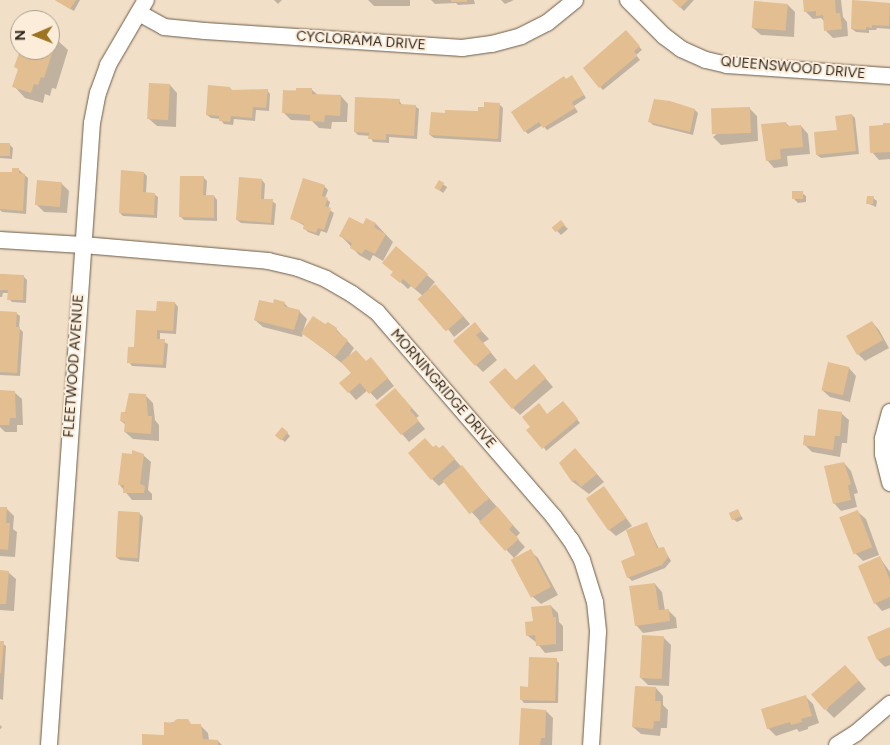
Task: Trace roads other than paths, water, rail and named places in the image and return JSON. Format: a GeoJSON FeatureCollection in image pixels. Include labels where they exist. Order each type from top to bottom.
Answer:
{"type":"FeatureCollection","features":[{"type":"Feature","properties":{"kind":"street","name":"CYCLORAMA DRIVE"},"geometry":{"type":"LineString","coordinates":[[142,7],[164,27],[462,48],[492,44],[520,36],[547,23],[575,0]]}},
{"type":"Feature","properties":{"kind":"street","name":"QUEENSWOOD DRIVE"},"geometry":{"type":"LineString","coordinates":[[628,0],[664,36],[681,48],[706,60],[727,65],[890,76]]}},
{"type":"Feature","properties":{"kind":"street","name":"FLEETWOOD AVENUE"},"geometry":{"type":"LineString","coordinates":[[49,745],[92,123],[98,93],[108,65],[122,38],[142,7]]}},
{"type":"Feature","properties":{"kind":"street","name":"MORNINGRIDGE DRIVE"},"geometry":{"type":"LineString","coordinates":[[0,240],[83,244],[268,261],[298,268],[326,279],[352,294],[377,312],[554,516],[572,540],[582,560],[595,602],[598,632],[591,745]]}},
{"type":"Feature","properties":{"kind":"street"},"geometry":{"type":"LineString","coordinates":[[890,412],[883,440],[883,454],[890,483]]}},
{"type":"Feature","properties":{"kind":"street"},"geometry":{"type":"LineString","coordinates":[[837,745],[856,733],[890,704]]}}]}
